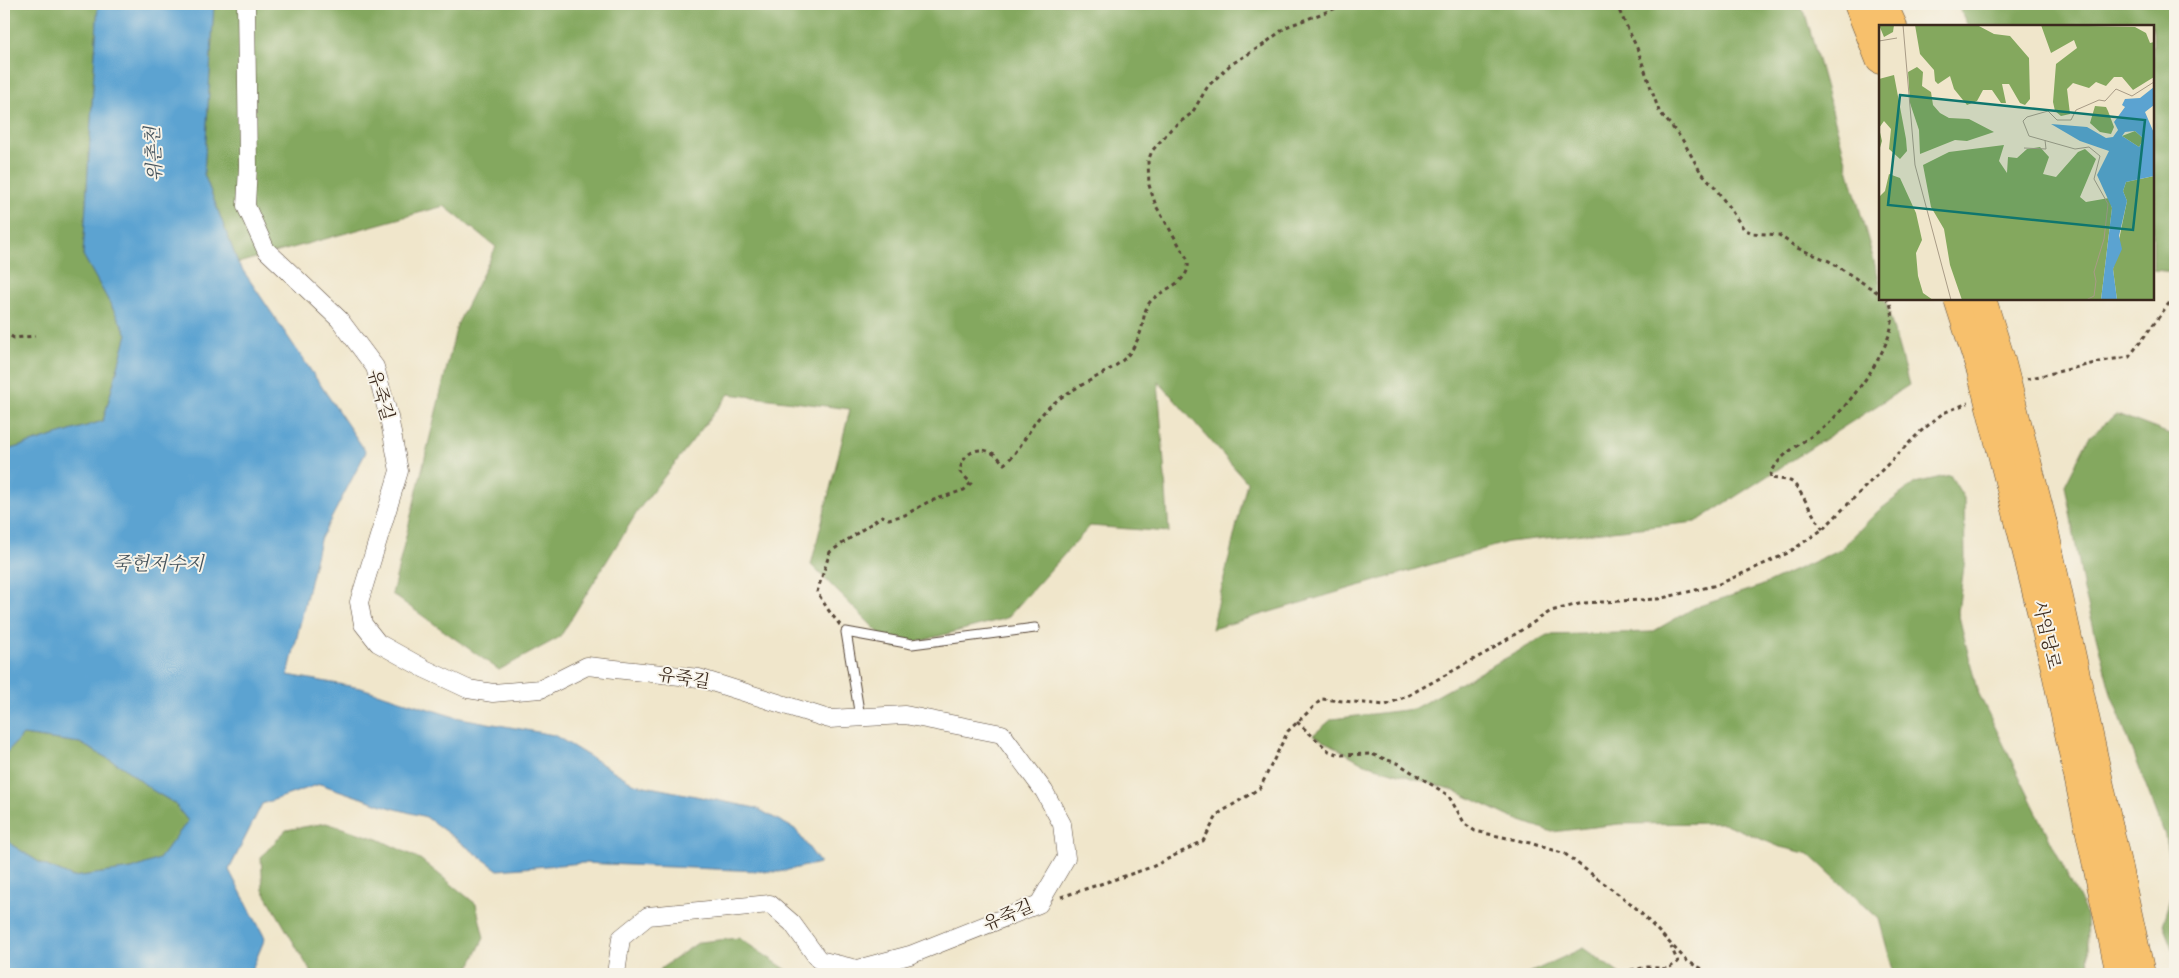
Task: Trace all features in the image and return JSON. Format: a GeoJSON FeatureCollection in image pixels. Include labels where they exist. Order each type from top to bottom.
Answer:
{"type":"FeatureCollection","features":[{"type":"Feature","properties":{"kind":"highway"},"geometry":{"type":"LineString","coordinates":[[1858,4],[1879,37]]}},
{"type":"Feature","properties":{"kind":"highway"},"geometry":{"type":"LineString","coordinates":[[1882,25],[1883,4]]}},
{"type":"Feature","properties":{"kind":"highway","name":"사임당로"},"geometry":{"type":"LineString","coordinates":[[1958,300],[2032,524],[2141,974]]}},
{"type":"Feature","properties":{"kind":"highway","name":"사임당로"},"geometry":{"type":"LineString","coordinates":[[1982,300],[2001,360],[2032,524],[2057,678],[2120,974]]}},
{"type":"Feature","properties":{"kind":"street","name":"유죽길"},"geometry":{"type":"LineString","coordinates":[[246,4],[248,166],[246,206],[266,250],[339,319],[375,367],[389,417],[399,471],[359,602],[363,624],[378,643],[425,669],[468,688],[493,693],[540,689],[587,666],[699,678],[829,719],[905,715],[1002,734],[1044,791],[1062,824],[1066,858],[1039,904],[910,956],[857,969],[819,960],[792,923],[770,904],[648,916],[621,938],[616,974]]}},
{"type":"Feature","properties":{"kind":"lane"},"geometry":{"type":"LineString","coordinates":[[860,717],[846,632],[912,644],[1035,628]]}},
{"type":"Feature","properties":{"kind":"path"},"geometry":{"type":"LineString","coordinates":[[846,632],[829,612],[818,592],[830,552],[882,516],[890,519],[905,515],[928,502],[964,490],[970,483],[960,472],[960,464],[971,452],[983,450],[993,453],[1004,464],[1012,458],[1032,425],[1046,409],[1123,359],[1136,344],[1146,309],[1150,302],[1185,276],[1189,268],[1183,249],[1156,206],[1149,184],[1148,161],[1152,150],[1171,129],[1192,113],[1208,86],[1230,65],[1263,45],[1286,27],[1347,4]]}},
{"type":"Feature","properties":{"kind":"path"},"geometry":{"type":"LineString","coordinates":[[1616,4],[1637,48],[1659,111],[1682,139],[1700,172],[1714,186],[1744,229],[1752,233],[1779,235],[1797,248],[1829,261],[1879,293]]}},
{"type":"Feature","properties":{"kind":"path"},"geometry":{"type":"LineString","coordinates":[[2026,380],[2128,357],[2175,298]]}},
{"type":"Feature","properties":{"kind":"path"},"geometry":{"type":"LineString","coordinates":[[1823,529],[1806,506],[1798,487],[1791,481],[1770,478],[1772,470],[1800,441],[1830,422],[1868,377],[1888,340],[1893,310],[1888,300]]}},
{"type":"Feature","properties":{"kind":"path"},"geometry":{"type":"LineString","coordinates":[[4,332],[14,338],[35,336]]}},
{"type":"Feature","properties":{"kind":"path"},"geometry":{"type":"LineString","coordinates":[[1039,904],[1152,868],[1203,841],[1218,814],[1260,788],[1288,730],[1322,699],[1386,705],[1409,695],[1489,651],[1551,611],[1583,603],[1658,599],[1717,585],[1788,553],[1823,529],[1920,432],[1943,413],[1971,402]]}},
{"type":"Feature","properties":{"kind":"path"},"geometry":{"type":"LineString","coordinates":[[1297,722],[1307,733],[1334,753],[1340,755],[1371,754],[1400,764],[1448,795],[1465,824],[1475,830],[1530,843],[1565,854],[1634,906],[1688,962],[1713,974]]}},
{"type":"Feature","properties":{"kind":"path"},"geometry":{"type":"LineString","coordinates":[[1606,974],[1648,967],[1667,969],[1678,962],[1670,944]]}},
{"type":"Feature","properties":{"kind":"green space"},"geometry":{"type":"Polygon","coordinates":[[[4,4],[98,4],[83,255],[127,334],[103,421],[4,451],[4,4]]]}},
{"type":"Feature","properties":{"kind":"green space"},"geometry":{"type":"Polygon","coordinates":[[[214,4],[1798,4],[1805,13],[1879,279],[1879,300],[1885,300],[1909,385],[1696,522],[1508,542],[1212,629],[1247,482],[1158,381],[1169,532],[1090,526],[1007,618],[894,648],[811,565],[850,409],[729,394],[639,509],[560,637],[499,670],[392,594],[457,325],[496,247],[444,206],[238,263],[204,174],[214,4]]]}},
{"type":"Feature","properties":{"kind":"green space"},"geometry":{"type":"Polygon","coordinates":[[[1957,4],[2175,4],[2175,272],[2154,270],[2154,25],[1968,25],[1957,4]]]}},
{"type":"Feature","properties":{"kind":"green space"},"geometry":{"type":"Polygon","coordinates":[[[2117,414],[2175,436],[2175,884],[2166,838],[2111,694],[2084,590],[2065,485],[2089,437],[2117,414]]]}},
{"type":"Feature","properties":{"kind":"green space"},"geometry":{"type":"Polygon","coordinates":[[[1950,475],[1964,498],[1965,558],[1958,612],[1977,690],[2087,915],[2089,974],[1894,974],[1879,919],[1809,854],[1780,847],[1723,823],[1619,824],[1552,832],[1510,817],[1453,790],[1365,764],[1313,735],[1332,719],[1413,709],[1548,635],[1652,632],[1696,607],[1761,586],[1841,549],[1877,512],[1915,483],[1950,475]]]}},
{"type":"Feature","properties":{"kind":"green space"},"geometry":{"type":"Polygon","coordinates":[[[23,735],[80,743],[123,767],[152,790],[174,803],[188,821],[159,859],[132,869],[73,877],[42,864],[12,845],[4,833],[4,755],[23,735]]]}},
{"type":"Feature","properties":{"kind":"green space"},"geometry":{"type":"Polygon","coordinates":[[[326,823],[378,839],[420,859],[476,904],[484,938],[466,974],[312,974],[263,890],[261,857],[286,830],[326,823]]]}},
{"type":"Feature","properties":{"kind":"green space"},"geometry":{"type":"Polygon","coordinates":[[[2175,885],[2175,956],[2163,925],[2175,885]]]}},
{"type":"Feature","properties":{"kind":"green space"},"geometry":{"type":"Polygon","coordinates":[[[739,938],[793,974],[660,974],[660,969],[699,942],[739,938]]]}},
{"type":"Feature","properties":{"kind":"green space"},"geometry":{"type":"Polygon","coordinates":[[[1583,948],[1620,974],[1527,974],[1583,948]]]}},
{"type":"Feature","properties":{"kind":"water","name":"죽헌저수지"},"geometry":{"type":"Polygon","coordinates":[[[98,4],[214,4],[204,174],[238,263],[366,452],[320,540],[288,675],[361,688],[455,717],[554,735],[635,784],[756,808],[795,829],[820,863],[779,872],[583,863],[498,870],[426,817],[388,807],[320,784],[262,804],[229,870],[265,938],[250,974],[4,974],[4,833],[12,845],[42,864],[73,877],[132,869],[159,859],[188,821],[174,803],[152,790],[123,767],[80,743],[23,735],[4,755],[4,451],[103,421],[127,334],[83,255],[98,4]]]}},
{"type":"Feature","properties":{"kind":"water label","name":"위촌천"},"geometry":{"type":"Point","coordinates":[153,154]}}]}
